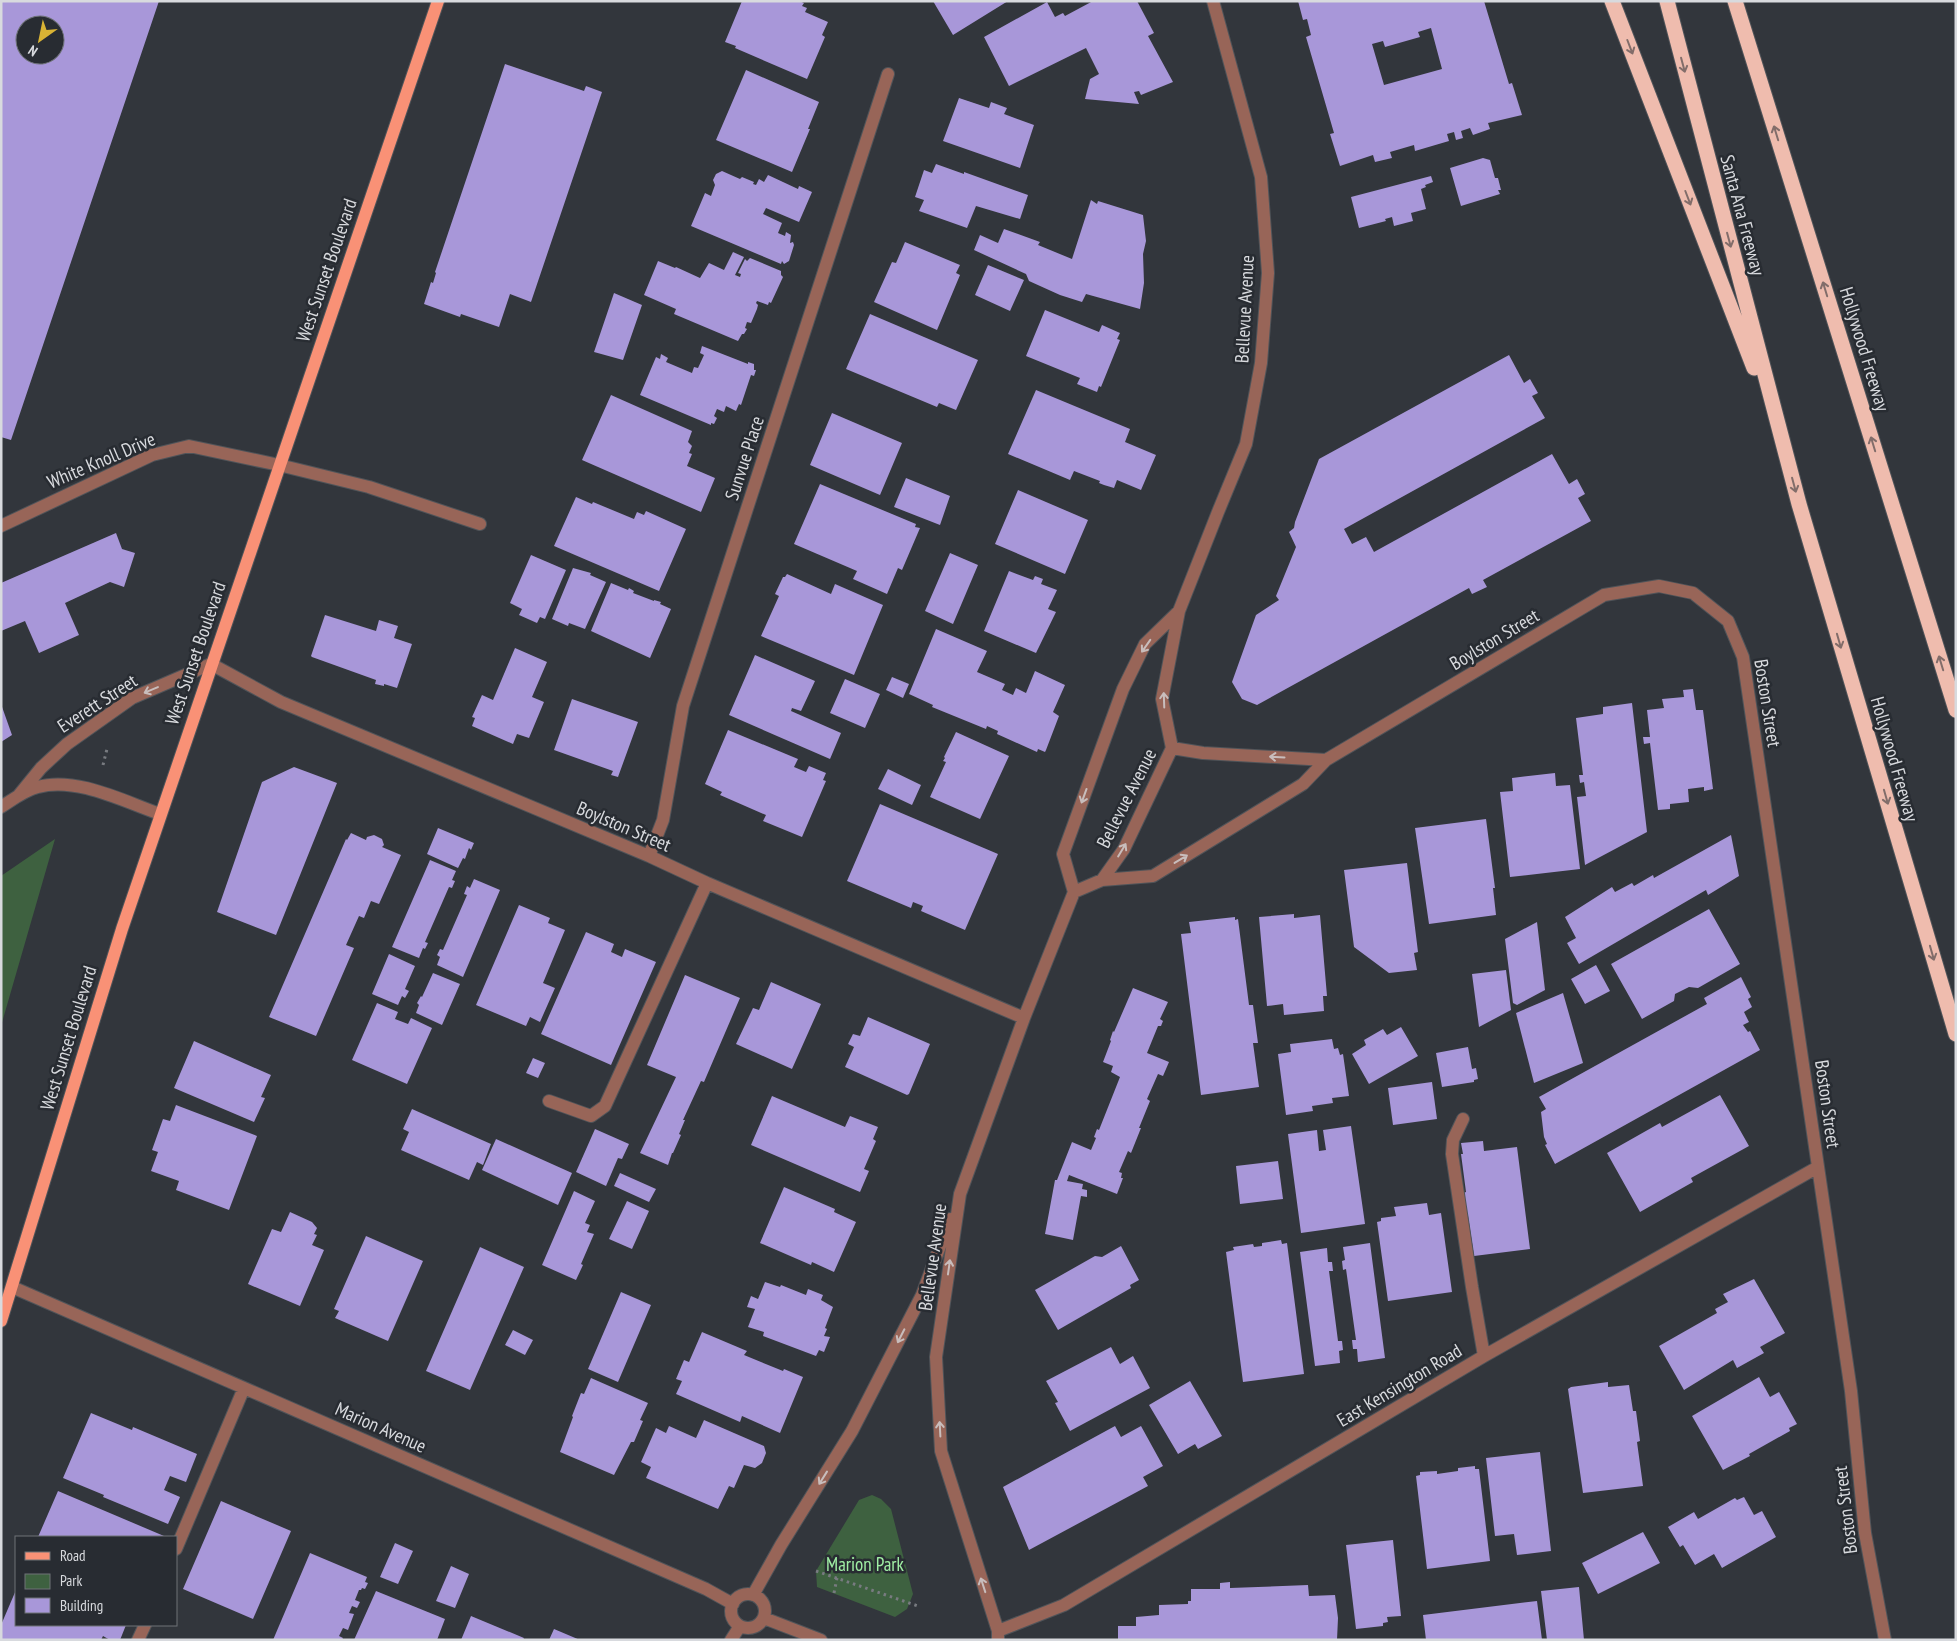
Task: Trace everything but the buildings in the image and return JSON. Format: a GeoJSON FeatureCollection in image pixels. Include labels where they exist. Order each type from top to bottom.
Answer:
{"type":"FeatureCollection","features":[{"type":"Feature","properties":{"kind":"highway"},"geometry":{"type":"LineString","coordinates":[[1612,1],[1781,438]]}},
{"type":"Feature","properties":{"kind":"highway","name":"Santa Ana Freeway"},"geometry":{"type":"LineString","coordinates":[[1667,1],[1781,438]]}},
{"type":"Feature","properties":{"kind":"highway","name":"Hollywood Freeway"},"geometry":{"type":"LineString","coordinates":[[1735,1],[1956,710]]}},
{"type":"Feature","properties":{"kind":"highway","name":"Hollywood Freeway"},"geometry":{"type":"LineString","coordinates":[[1781,438],[1956,1034]]}},
{"type":"Feature","properties":{"kind":"main road","name":"West Sunset Boulevard"},"geometry":{"type":"LineString","coordinates":[[1,1321],[84,1048],[160,814],[438,1]]}},
{"type":"Feature","properties":{"kind":"street","name":"Bellevue Avenue"},"geometry":{"type":"LineString","coordinates":[[1102,880],[1124,849],[1172,748],[1162,699],[1179,611],[1246,444],[1261,363],[1268,273],[1261,177],[1213,1]]}},
{"type":"Feature","properties":{"kind":"street","name":"Sunvue Place"},"geometry":{"type":"LineString","coordinates":[[649,856],[663,820],[684,706],[888,74]]}},
{"type":"Feature","properties":{"kind":"street","name":"White Knoll Drive"},"geometry":{"type":"LineString","coordinates":[[1,526],[152,455],[189,446],[279,465],[369,488],[480,524]]}},
{"type":"Feature","properties":{"kind":"street","name":"Boylston Street"},"geometry":{"type":"LineString","coordinates":[[1102,880],[1153,876],[1303,784],[1326,760],[1604,595],[1658,586],[1692,593]]}},
{"type":"Feature","properties":{"kind":"street","name":"Boston Street"},"geometry":{"type":"LineString","coordinates":[[1692,593],[1728,621],[1743,657],[1852,1391],[1865,1533],[1885,1640]]}},
{"type":"Feature","properties":{"kind":"street","name":"Bellevue Avenue"},"geometry":{"type":"LineString","coordinates":[[998,1636],[941,1451],[936,1357],[960,1194],[1024,1018],[1074,892],[1063,854],[1123,689],[1145,644],[1179,611]]}},
{"type":"Feature","properties":{"kind":"street","name":"Boylston Street"},"geometry":{"type":"LineString","coordinates":[[212,664],[281,702],[649,856],[706,883],[1024,1018]]}},
{"type":"Feature","properties":{"kind":"street","name":"Everett Street"},"geometry":{"type":"LineString","coordinates":[[18,796],[41,768],[68,744],[132,698],[212,664]]}},
{"type":"Feature","properties":{"kind":"street"},"geometry":{"type":"LineString","coordinates":[[1172,748],[1203,753],[1326,760]]}},
{"type":"Feature","properties":{"kind":"street","name":"Everett Street"},"geometry":{"type":"LineString","coordinates":[[1,807],[18,796],[38,787],[58,784],[83,787],[160,814]]}},
{"type":"Feature","properties":{"kind":"street"},"geometry":{"type":"LineString","coordinates":[[1074,892],[1102,880]]}},
{"type":"Feature","properties":{"kind":"street"},"geometry":{"type":"LineString","coordinates":[[550,1102],[592,1116],[605,1106],[706,883]]}},
{"type":"Feature","properties":{"kind":"street"},"geometry":{"type":"LineString","coordinates":[[1463,1119],[1453,1140],[1452,1154],[1484,1356]]}},
{"type":"Feature","properties":{"kind":"street","name":"East Kensington Road"},"geometry":{"type":"LineString","coordinates":[[998,1636],[1064,1605],[1484,1356],[1818,1167]]}},
{"type":"Feature","properties":{"kind":"street"},"geometry":{"type":"LineString","coordinates":[[753,1595],[777,1551],[852,1431],[922,1295],[960,1194]]}},
{"type":"Feature","properties":{"kind":"street","name":"Marion Avenue"},"geometry":{"type":"LineString","coordinates":[[12,1287],[706,1589],[733,1604]]}},
{"type":"Feature","properties":{"kind":"street"},"geometry":{"type":"LineString","coordinates":[[178,1544],[244,1388]]}},
{"type":"Feature","properties":{"kind":"street"},"geometry":{"type":"LineString","coordinates":[[742,1595],[753,1595],[762,1601],[765,1607],[764,1618],[756,1626],[745,1628],[732,1618],[733,1604],[742,1595]]}},
{"type":"Feature","properties":{"kind":"street"},"geometry":{"type":"LineString","coordinates":[[764,1618],[821,1640]]}},
{"type":"Feature","properties":{"kind":"street"},"geometry":{"type":"LineString","coordinates":[[138,1640],[145,1626]]}},
{"type":"Feature","properties":{"kind":"street"},"geometry":{"type":"LineString","coordinates":[[731,1640],[740,1626]]}},
{"type":"Feature","properties":{"kind":"path"},"geometry":{"type":"LineString","coordinates":[[102,767],[110,742]]}},
{"type":"Feature","properties":{"kind":"path"},"geometry":{"type":"LineString","coordinates":[[816,1571],[918,1606]]}},
{"type":"Feature","properties":{"kind":"path"},"geometry":{"type":"LineString","coordinates":[[834,1593],[837,1578]]}},
{"type":"Feature","properties":{"kind":"green space"},"geometry":{"type":"Polygon","coordinates":[[[55,839],[1,1026],[1,876],[55,839]]]}},
{"type":"Feature","properties":{"kind":"green space","name":"Marion Park"},"geometry":{"type":"Polygon","coordinates":[[[872,1495],[881,1499],[891,1509],[913,1594],[907,1609],[895,1617],[817,1587],[816,1571],[859,1500],[872,1495]]]}}]}
